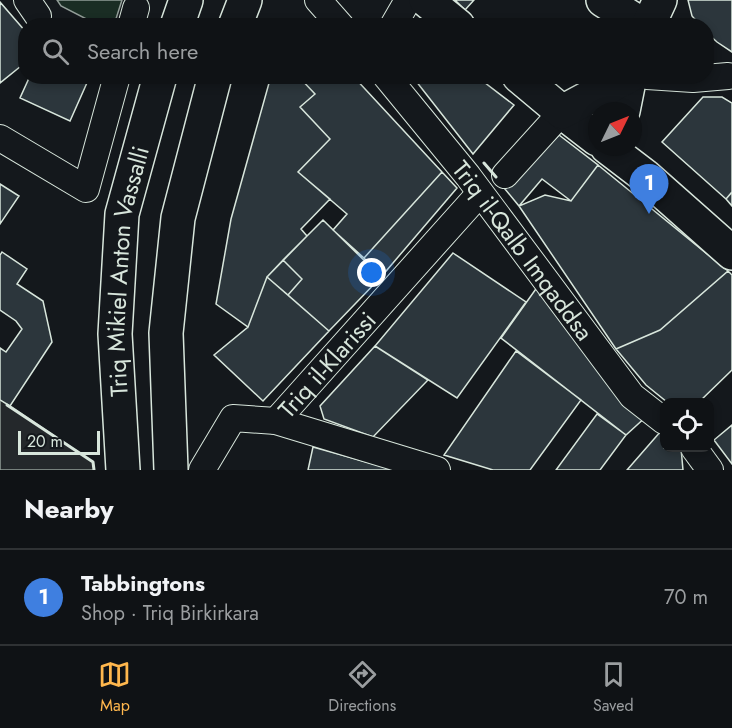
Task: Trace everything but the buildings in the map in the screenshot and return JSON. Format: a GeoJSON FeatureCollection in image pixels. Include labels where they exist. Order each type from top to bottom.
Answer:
{"type":"FeatureCollection","features":[{"type":"Feature","properties":{"kind":"main road"},"geometry":{"type":"LineString","coordinates":[[180,18],[186,0]]}},
{"type":"Feature","properties":{"kind":"main road"},"geometry":{"type":"LineString","coordinates":[[238,18],[245,0]]}},
{"type":"Feature","properties":{"kind":"main road"},"geometry":{"type":"LineString","coordinates":[[426,0],[448,18]]}},
{"type":"Feature","properties":{"kind":"main road"},"geometry":{"type":"LineString","coordinates":[[603,0],[633,18]]}},
{"type":"Feature","properties":{"kind":"main road"},"geometry":{"type":"LineString","coordinates":[[650,18],[660,0]]}},
{"type":"Feature","properties":{"kind":"main road","name":"Triq Mikiel Anton Vassalli"},"geometry":{"type":"LineString","coordinates":[[123,470],[115,334],[122,214],[158,84]]}},
{"type":"Feature","properties":{"kind":"main road","name":"Triq Mikiel Anton Vassalli"},"geometry":{"type":"LineString","coordinates":[[170,457],[166,333],[178,219],[213,84]]}},
{"type":"Feature","properties":{"kind":"main road"},"geometry":{"type":"LineString","coordinates":[[529,84],[588,132]]}},
{"type":"Feature","properties":{"kind":"main road"},"geometry":{"type":"LineString","coordinates":[[562,111],[614,84]]}},
{"type":"Feature","properties":{"kind":"main road"},"geometry":{"type":"LineString","coordinates":[[625,102],[628,84]]}},
{"type":"Feature","properties":{"kind":"main road"},"geometry":{"type":"LineString","coordinates":[[619,156],[732,253]]}},
{"type":"Feature","properties":{"kind":"main road"},"geometry":{"type":"LineString","coordinates":[[635,156],[645,176]]}},
{"type":"Feature","properties":{"kind":"street"},"geometry":{"type":"LineString","coordinates":[[318,0],[334,18]]}},
{"type":"Feature","properties":{"kind":"street"},"geometry":{"type":"LineString","coordinates":[[398,18],[408,0]]}},
{"type":"Feature","properties":{"kind":"street"},"geometry":{"type":"LineString","coordinates":[[0,138],[86,189],[115,84]]}},
{"type":"Feature","properties":{"kind":"street","name":"Triq il-Qalb Imqaddsa"},"geometry":{"type":"LineString","coordinates":[[392,84],[480,193],[632,396],[660,418]]}},
{"type":"Feature","properties":{"kind":"street"},"geometry":{"type":"LineString","coordinates":[[505,175],[562,111]]}},
{"type":"Feature","properties":{"kind":"street","name":"Triq il-Klarissi"},"geometry":{"type":"LineString","coordinates":[[202,470],[233,418],[276,421],[480,193]]}},
{"type":"Feature","properties":{"kind":"street"},"geometry":{"type":"LineString","coordinates":[[276,421],[437,470]]}},
{"type":"Feature","properties":{"kind":"street"},"geometry":{"type":"LineString","coordinates":[[697,452],[710,470]]}},
{"type":"Feature","properties":{"kind":"green space"},"geometry":{"type":"Polygon","coordinates":[[[57,0],[122,0],[116,18],[84,18],[61,6],[57,0]]]}},
{"type":"Feature","properties":{"kind":"shaded area"},"geometry":{"type":"Polygon","coordinates":[[[0,399],[93,462],[94,470],[0,470],[0,399]]]}},
{"type":"Feature","properties":{"kind":"wall"},"geometry":{"type":"LineString","coordinates":[[484,163],[496,177]]}},
{"type":"Feature","properties":{"kind":"wall"},"geometry":{"type":"LineString","coordinates":[[7,405],[93,462],[94,470]]}},
{"type":"Feature","properties":{"kind":"place","name":"Tabbingtons"},"geometry":{"type":"Point","coordinates":[649,214]}}]}
